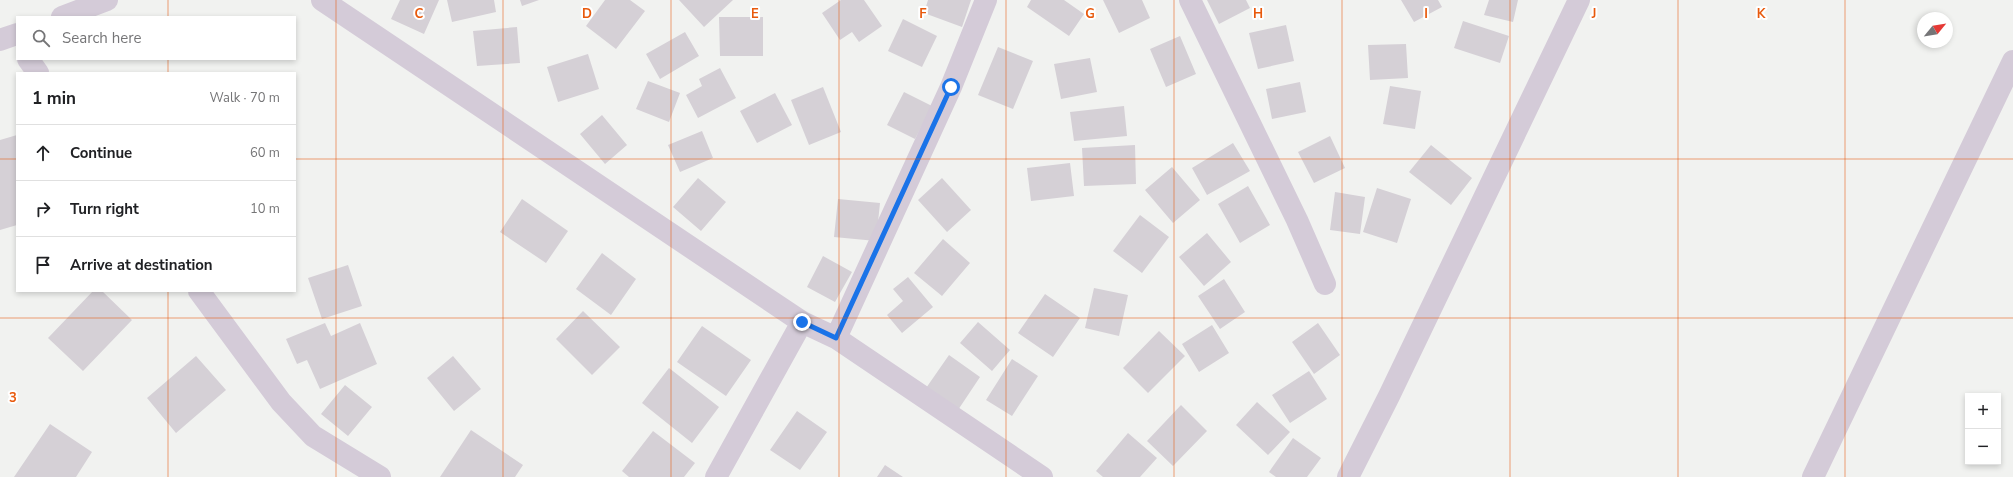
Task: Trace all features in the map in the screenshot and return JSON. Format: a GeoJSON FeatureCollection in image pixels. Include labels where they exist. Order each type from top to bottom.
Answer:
{"type":"FeatureCollection","features":[{"type":"Feature","properties":{"kind":"street"},"geometry":{"type":"LineString","coordinates":[[65,16],[106,0]]}},
{"type":"Feature","properties":{"kind":"street"},"geometry":{"type":"LineString","coordinates":[[322,0],[802,322],[836,338],[1042,477]]}},
{"type":"Feature","properties":{"kind":"street"},"geometry":{"type":"LineString","coordinates":[[836,338],[951,87],[986,0]]}},
{"type":"Feature","properties":{"kind":"street"},"geometry":{"type":"LineString","coordinates":[[1190,0],[1297,220],[1325,284]]}},
{"type":"Feature","properties":{"kind":"street"},"geometry":{"type":"LineString","coordinates":[[1348,477],[1393,388],[1579,0]]}},
{"type":"Feature","properties":{"kind":"street"},"geometry":{"type":"LineString","coordinates":[[29,60],[37,72]]}},
{"type":"Feature","properties":{"kind":"street"},"geometry":{"type":"LineString","coordinates":[[1813,477],[2013,62]]}},
{"type":"Feature","properties":{"kind":"street"},"geometry":{"type":"LineString","coordinates":[[200,292],[281,402],[313,436],[380,477]]}},
{"type":"Feature","properties":{"kind":"street"},"geometry":{"type":"LineString","coordinates":[[716,477],[802,322]]}},
{"type":"Feature","properties":{"kind":"building"},"geometry":{"type":"Polygon","coordinates":[[[400,0],[439,0],[424,34],[391,19],[400,0]]]}},
{"type":"Feature","properties":{"kind":"building"},"geometry":{"type":"Polygon","coordinates":[[[447,0],[494,0],[496,12],[452,22],[447,0]]]}},
{"type":"Feature","properties":{"kind":"building"},"geometry":{"type":"Polygon","coordinates":[[[520,0],[539,0],[522,6],[520,0]]]}},
{"type":"Feature","properties":{"kind":"building"},"geometry":{"type":"Polygon","coordinates":[[[605,0],[630,0],[645,11],[616,49],[586,26],[605,0]]]}},
{"type":"Feature","properties":{"kind":"building"},"geometry":{"type":"Polygon","coordinates":[[[679,0],[733,0],[704,27],[679,0]]]}},
{"type":"Feature","properties":{"kind":"building"},"geometry":{"type":"Polygon","coordinates":[[[841,0],[864,0],[882,26],[859,42],[852,32],[840,40],[822,13],[841,0]]]}},
{"type":"Feature","properties":{"kind":"building"},"geometry":{"type":"Polygon","coordinates":[[[928,0],[971,0],[962,27],[924,13],[928,0]]]}},
{"type":"Feature","properties":{"kind":"building"},"geometry":{"type":"Polygon","coordinates":[[[1031,0],[1064,0],[1084,14],[1069,36],[1027,7],[1031,0]]]}},
{"type":"Feature","properties":{"kind":"building"},"geometry":{"type":"Polygon","coordinates":[[[1103,0],[1142,0],[1150,18],[1119,33],[1103,0]]]}},
{"type":"Feature","properties":{"kind":"building"},"geometry":{"type":"Polygon","coordinates":[[[1207,0],[1246,0],[1250,8],[1219,24],[1207,0]]]}},
{"type":"Feature","properties":{"kind":"building"},"geometry":{"type":"Polygon","coordinates":[[[1401,0],[1438,0],[1442,7],[1414,22],[1401,0]]]}},
{"type":"Feature","properties":{"kind":"building"},"geometry":{"type":"Polygon","coordinates":[[[1489,0],[1518,0],[1513,22],[1484,15],[1489,0]]]}},
{"type":"Feature","properties":{"kind":"building"},"geometry":{"type":"Polygon","coordinates":[[[719,17],[763,17],[763,56],[720,56],[719,17]]]}},
{"type":"Feature","properties":{"kind":"building"},"geometry":{"type":"Polygon","coordinates":[[[903,19],[937,36],[922,67],[888,51],[903,19]]]}},
{"type":"Feature","properties":{"kind":"building"},"geometry":{"type":"Polygon","coordinates":[[[1463,21],[1509,36],[1500,63],[1454,48],[1463,21]]]}},
{"type":"Feature","properties":{"kind":"building"},"geometry":{"type":"Polygon","coordinates":[[[1286,25],[1294,61],[1258,69],[1249,33],[1286,25]]]}},
{"type":"Feature","properties":{"kind":"building"},"geometry":{"type":"Polygon","coordinates":[[[517,27],[520,63],[477,66],[473,31],[517,27]]]}},
{"type":"Feature","properties":{"kind":"building"},"geometry":{"type":"Polygon","coordinates":[[[685,32],[699,56],[660,79],[646,54],[685,32]]]}},
{"type":"Feature","properties":{"kind":"building"},"geometry":{"type":"Polygon","coordinates":[[[1180,36],[1196,74],[1166,87],[1150,49],[1180,36]]]}},
{"type":"Feature","properties":{"kind":"building"},"geometry":{"type":"Polygon","coordinates":[[[1406,44],[1408,78],[1370,80],[1368,45],[1406,44]]]}},
{"type":"Feature","properties":{"kind":"building"},"geometry":{"type":"Polygon","coordinates":[[[998,47],[1033,61],[1013,109],[978,95],[998,47]]]}},
{"type":"Feature","properties":{"kind":"building"},"geometry":{"type":"Polygon","coordinates":[[[588,54],[599,89],[558,102],[547,67],[588,54]]]}},
{"type":"Feature","properties":{"kind":"building"},"geometry":{"type":"Polygon","coordinates":[[[1090,58],[1097,92],[1061,99],[1054,64],[1090,58]]]}},
{"type":"Feature","properties":{"kind":"building"},"geometry":{"type":"Polygon","coordinates":[[[720,68],[736,98],[698,118],[686,95],[702,86],[699,79],[720,68]]]}},
{"type":"Feature","properties":{"kind":"building"},"geometry":{"type":"Polygon","coordinates":[[[648,81],[680,93],[669,122],[636,109],[648,81]]]}},
{"type":"Feature","properties":{"kind":"building"},"geometry":{"type":"Polygon","coordinates":[[[1300,82],[1306,112],[1272,119],[1266,89],[1300,82]]]}},
{"type":"Feature","properties":{"kind":"building"},"geometry":{"type":"Polygon","coordinates":[[[1390,86],[1421,91],[1415,129],[1383,124],[1390,86]]]}},
{"type":"Feature","properties":{"kind":"building"},"geometry":{"type":"Polygon","coordinates":[[[823,87],[841,132],[809,145],[791,100],[823,87]]]}},
{"type":"Feature","properties":{"kind":"building"},"geometry":{"type":"Polygon","coordinates":[[[904,92],[932,106],[915,139],[887,125],[904,92]]]}},
{"type":"Feature","properties":{"kind":"building"},"geometry":{"type":"Polygon","coordinates":[[[775,93],[792,125],[757,143],[740,111],[775,93]]]}},
{"type":"Feature","properties":{"kind":"building"},"geometry":{"type":"Polygon","coordinates":[[[1124,106],[1127,136],[1074,141],[1070,112],[1124,106]]]}},
{"type":"Feature","properties":{"kind":"building"},"geometry":{"type":"Polygon","coordinates":[[[602,115],[627,145],[605,164],[580,134],[602,115]]]}},
{"type":"Feature","properties":{"kind":"building"},"geometry":{"type":"Polygon","coordinates":[[[702,131],[713,158],[680,172],[668,145],[702,131]]]}},
{"type":"Feature","properties":{"kind":"building"},"geometry":{"type":"Polygon","coordinates":[[[16,135],[16,225],[0,230],[0,140],[16,135]]]}},
{"type":"Feature","properties":{"kind":"building"},"geometry":{"type":"Polygon","coordinates":[[[1330,136],[1345,168],[1314,183],[1298,152],[1330,136]]]}},
{"type":"Feature","properties":{"kind":"building"},"geometry":{"type":"Polygon","coordinates":[[[1233,143],[1250,171],[1207,195],[1192,168],[1233,143]]]}},
{"type":"Feature","properties":{"kind":"building"},"geometry":{"type":"Polygon","coordinates":[[[1135,145],[1136,184],[1084,186],[1082,148],[1135,145]]]}},
{"type":"Feature","properties":{"kind":"building"},"geometry":{"type":"Polygon","coordinates":[[[1431,145],[1472,178],[1451,205],[1409,172],[1431,145]]]}},
{"type":"Feature","properties":{"kind":"building"},"geometry":{"type":"Polygon","coordinates":[[[1070,163],[1074,196],[1031,201],[1027,168],[1070,163]]]}},
{"type":"Feature","properties":{"kind":"building"},"geometry":{"type":"Polygon","coordinates":[[[1172,167],[1200,200],[1173,223],[1145,190],[1172,167]]]}},
{"type":"Feature","properties":{"kind":"building"},"geometry":{"type":"Polygon","coordinates":[[[698,178],[726,202],[701,231],[673,207],[698,178]]]}},
{"type":"Feature","properties":{"kind":"building"},"geometry":{"type":"Polygon","coordinates":[[[942,178],[971,210],[947,232],[918,200],[942,178]]]}},
{"type":"Feature","properties":{"kind":"building"},"geometry":{"type":"Polygon","coordinates":[[[1248,186],[1270,225],[1240,243],[1218,204],[1248,186]]]}},
{"type":"Feature","properties":{"kind":"building"},"geometry":{"type":"Polygon","coordinates":[[[1377,188],[1411,199],[1397,243],[1363,232],[1377,188]]]}},
{"type":"Feature","properties":{"kind":"building"},"geometry":{"type":"Polygon","coordinates":[[[1335,192],[1365,197],[1360,234],[1330,230],[1335,192]]]}},
{"type":"Feature","properties":{"kind":"building"},"geometry":{"type":"Polygon","coordinates":[[[522,199],[568,231],[546,263],[500,232],[522,199]]]}},
{"type":"Feature","properties":{"kind":"building"},"geometry":{"type":"Polygon","coordinates":[[[838,199],[880,203],[876,241],[834,237],[838,199]]]}},
{"type":"Feature","properties":{"kind":"building"},"geometry":{"type":"Polygon","coordinates":[[[1140,215],[1169,237],[1142,273],[1113,251],[1140,215]]]}},
{"type":"Feature","properties":{"kind":"building"},"geometry":{"type":"Polygon","coordinates":[[[1207,233],[1231,262],[1204,286],[1179,257],[1207,233]]]}},
{"type":"Feature","properties":{"kind":"building"},"geometry":{"type":"Polygon","coordinates":[[[943,239],[970,263],[942,296],[914,273],[943,239]]]}},
{"type":"Feature","properties":{"kind":"building"},"geometry":{"type":"Polygon","coordinates":[[[602,253],[636,279],[611,315],[576,289],[602,253]]]}},
{"type":"Feature","properties":{"kind":"building"},"geometry":{"type":"Polygon","coordinates":[[[823,256],[852,272],[835,302],[807,287],[823,256]]]}},
{"type":"Feature","properties":{"kind":"building"},"geometry":{"type":"Polygon","coordinates":[[[348,265],[362,306],[322,319],[308,278],[348,265]]]}},
{"type":"Feature","properties":{"kind":"building"},"geometry":{"type":"Polygon","coordinates":[[[908,277],[933,307],[902,333],[887,315],[903,301],[893,289],[908,277]]]}},
{"type":"Feature","properties":{"kind":"building"},"geometry":{"type":"Polygon","coordinates":[[[1224,279],[1245,312],[1220,329],[1198,296],[1224,279]]]}},
{"type":"Feature","properties":{"kind":"building"},"geometry":{"type":"Polygon","coordinates":[[[1094,288],[1128,295],[1119,336],[1085,328],[1094,288]]]}},
{"type":"Feature","properties":{"kind":"building"},"geometry":{"type":"Polygon","coordinates":[[[92,292],[103,292],[132,320],[83,371],[48,338],[92,292]]]}},
{"type":"Feature","properties":{"kind":"building"},"geometry":{"type":"Polygon","coordinates":[[[1045,294],[1080,318],[1053,357],[1018,333],[1045,294]]]}},
{"type":"Feature","properties":{"kind":"building"},"geometry":{"type":"Polygon","coordinates":[[[583,311],[620,347],[592,375],[556,339],[583,311]]]}},
{"type":"Feature","properties":{"kind":"building"},"geometry":{"type":"Polygon","coordinates":[[[978,322],[1010,350],[992,371],[960,343],[978,322]]]}},
{"type":"Feature","properties":{"kind":"building"},"geometry":{"type":"Polygon","coordinates":[[[325,323],[331,336],[360,323],[377,364],[320,389],[307,360],[297,364],[286,339],[325,323]]]}},
{"type":"Feature","properties":{"kind":"building"},"geometry":{"type":"Polygon","coordinates":[[[1318,323],[1340,355],[1314,374],[1292,342],[1318,323]]]}},
{"type":"Feature","properties":{"kind":"building"},"geometry":{"type":"Polygon","coordinates":[[[1212,325],[1229,353],[1199,372],[1182,344],[1212,325]]]}},
{"type":"Feature","properties":{"kind":"building"},"geometry":{"type":"Polygon","coordinates":[[[702,326],[751,360],[726,396],[677,362],[702,326]]]}},
{"type":"Feature","properties":{"kind":"building"},"geometry":{"type":"Polygon","coordinates":[[[1159,331],[1185,356],[1148,393],[1123,368],[1159,331]]]}},
{"type":"Feature","properties":{"kind":"building"},"geometry":{"type":"Polygon","coordinates":[[[949,355],[980,377],[956,413],[924,391],[949,355]]]}},
{"type":"Feature","properties":{"kind":"building"},"geometry":{"type":"Polygon","coordinates":[[[196,356],[226,390],[176,433],[147,398],[196,356]]]}},
{"type":"Feature","properties":{"kind":"building"},"geometry":{"type":"Polygon","coordinates":[[[453,356],[481,389],[454,411],[427,378],[453,356]]]}},
{"type":"Feature","properties":{"kind":"building"},"geometry":{"type":"Polygon","coordinates":[[[1012,359],[1038,376],[1012,416],[986,400],[1012,359]]]}},
{"type":"Feature","properties":{"kind":"building"},"geometry":{"type":"Polygon","coordinates":[[[669,368],[719,407],[692,443],[642,403],[669,368]]]}},
{"type":"Feature","properties":{"kind":"building"},"geometry":{"type":"Polygon","coordinates":[[[1309,371],[1327,399],[1290,423],[1272,395],[1309,371]]]}},
{"type":"Feature","properties":{"kind":"building"},"geometry":{"type":"Polygon","coordinates":[[[345,385],[372,407],[348,436],[321,414],[345,385]]]}},
{"type":"Feature","properties":{"kind":"building"},"geometry":{"type":"Polygon","coordinates":[[[1257,402],[1290,432],[1268,455],[1236,425],[1257,402]]]}},
{"type":"Feature","properties":{"kind":"building"},"geometry":{"type":"Polygon","coordinates":[[[1181,405],[1207,431],[1173,466],[1147,441],[1181,405]]]}},
{"type":"Feature","properties":{"kind":"building"},"geometry":{"type":"Polygon","coordinates":[[[797,411],[827,432],[800,470],[770,450],[797,411]]]}},
{"type":"Feature","properties":{"kind":"building"},"geometry":{"type":"Polygon","coordinates":[[[50,424],[92,452],[76,477],[14,477],[50,424]]]}},
{"type":"Feature","properties":{"kind":"building"},"geometry":{"type":"Polygon","coordinates":[[[471,430],[523,465],[515,477],[440,477],[471,430]]]}},
{"type":"Feature","properties":{"kind":"building"},"geometry":{"type":"Polygon","coordinates":[[[653,431],[695,463],[684,477],[629,477],[622,471],[653,431]]]}},
{"type":"Feature","properties":{"kind":"building"},"geometry":{"type":"Polygon","coordinates":[[[1128,433],[1157,458],[1140,477],[1103,477],[1096,471],[1128,433]]]}},
{"type":"Feature","properties":{"kind":"building"},"geometry":{"type":"Polygon","coordinates":[[[1293,438],[1321,458],[1307,477],[1276,477],[1269,472],[1293,438]]]}},
{"type":"Feature","properties":{"kind":"building"},"geometry":{"type":"Polygon","coordinates":[[[885,465],[903,477],[877,477],[885,465]]]}},
{"type":"Feature","properties":{"kind":"route"},"geometry":{"type":"LineString","coordinates":[[802,322],[836,338],[951,87]]}}]}
